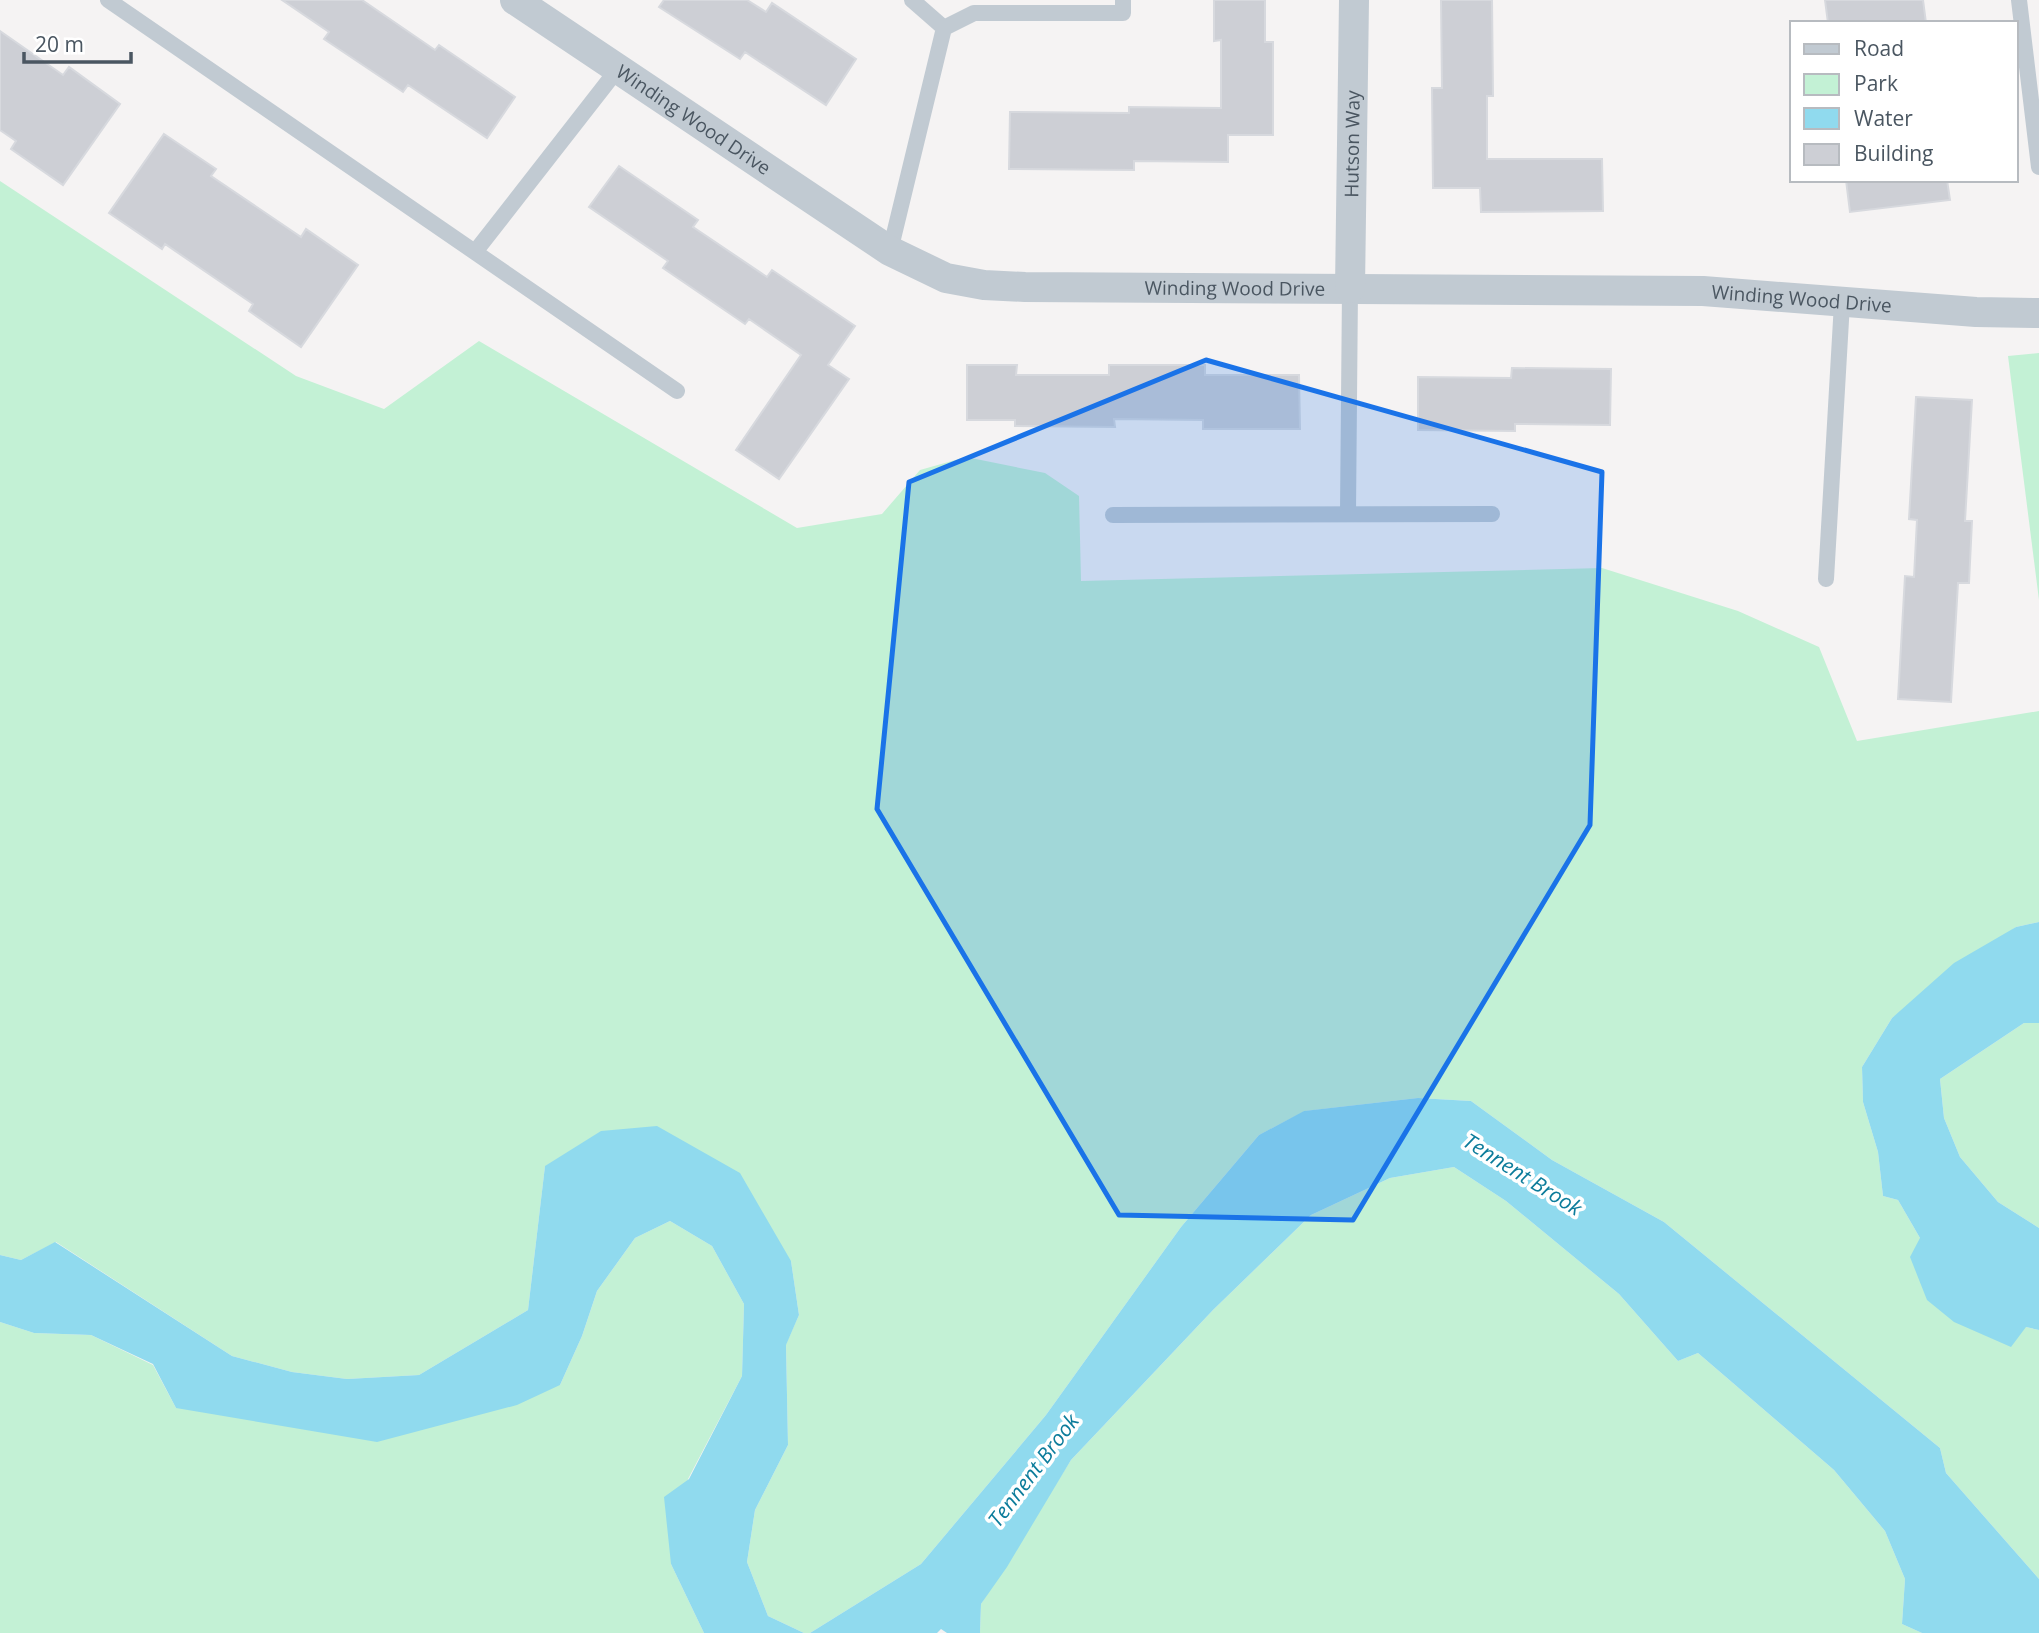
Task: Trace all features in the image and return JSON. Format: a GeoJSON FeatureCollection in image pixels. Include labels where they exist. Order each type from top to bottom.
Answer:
{"type":"FeatureCollection","features":[{"type":"Feature","properties":{"kind":"street","name":"Winding Wood Drive"},"geometry":{"type":"LineString","coordinates":[[515,0],[890,251],[946,278],[984,285],[1038,287],[1703,291],[1976,312],[2039,313]]}},
{"type":"Feature","properties":{"kind":"street","name":"Hutson Way"},"geometry":{"type":"LineString","coordinates":[[1350,288],[1354,0]]}},
{"type":"Feature","properties":{"kind":"lane"},"geometry":{"type":"LineString","coordinates":[[108,0],[677,391]]}},
{"type":"Feature","properties":{"kind":"lane"},"geometry":{"type":"LineString","coordinates":[[912,0],[944,28]]}},
{"type":"Feature","properties":{"kind":"lane"},"geometry":{"type":"LineString","coordinates":[[890,251],[944,28],[974,13],[1123,13],[1123,0]]}},
{"type":"Feature","properties":{"kind":"lane"},"geometry":{"type":"LineString","coordinates":[[2019,0],[2039,167]]}},
{"type":"Feature","properties":{"kind":"lane"},"geometry":{"type":"LineString","coordinates":[[475,252],[617,70]]}},
{"type":"Feature","properties":{"kind":"lane"},"geometry":{"type":"LineString","coordinates":[[1348,513],[1350,288]]}},
{"type":"Feature","properties":{"kind":"lane"},"geometry":{"type":"LineString","coordinates":[[1826,579],[1842,303]]}},
{"type":"Feature","properties":{"kind":"lane"},"geometry":{"type":"LineString","coordinates":[[1113,515],[1492,514]]}},
{"type":"Feature","properties":{"kind":"highlighted area"},"geometry":{"type":"Polygon","coordinates":[[[1206,360],[1602,472],[1590,825],[1353,1220],[1119,1215],[877,809],[909,482],[1206,360]]]}},
{"type":"Feature","properties":{"kind":"green space"},"geometry":{"type":"Polygon","coordinates":[[[0,181],[296,376],[384,409],[479,341],[797,528],[882,514],[920,470],[966,457],[1045,473],[1079,496],[1081,581],[1602,568],[1738,611],[1819,647],[1857,741],[2039,711],[2039,922],[2016,927],[1892,1018],[1862,1067],[1863,1102],[1878,1152],[1883,1196],[1898,1200],[1920,1238],[2026,1327],[2039,1330],[2039,1579],[1946,1473],[1940,1448],[1664,1222],[1552,1160],[1471,1101],[1418,1098],[1305,1111],[1259,1135],[1181,1227],[1046,1415],[921,1564],[810,1633],[804,1633],[768,1616],[747,1562],[755,1510],[788,1445],[786,1344],[799,1315],[791,1261],[545,1166],[528,1310],[419,1375],[347,1379],[292,1372],[232,1356],[56,1242],[21,1260],[0,1255],[0,181]]]}},
{"type":"Feature","properties":{"kind":"green space"},"geometry":{"type":"Polygon","coordinates":[[[2039,353],[2039,600],[2008,356],[2039,353]]]}},
{"type":"Feature","properties":{"kind":"green space"},"geometry":{"type":"Polygon","coordinates":[[[2024,1023],[2039,1023],[2039,1228],[1998,1202],[1960,1157],[1944,1118],[1940,1079],[2024,1023]]]}},
{"type":"Feature","properties":{"kind":"green space"},"geometry":{"type":"Polygon","coordinates":[[[1454,1167],[1506,1201],[1619,1294],[1678,1361],[1698,1353],[1834,1470],[1885,1531],[1905,1579],[1902,1624],[1922,1633],[980,1633],[981,1604],[1071,1460],[1213,1310],[1311,1215],[1390,1178],[1454,1167]]]}},
{"type":"Feature","properties":{"kind":"green space"},"geometry":{"type":"Polygon","coordinates":[[[670,1221],[712,1246],[744,1304],[742,1376],[688,1479],[671,1564],[704,1633],[0,1633],[0,1322],[34,1333],[91,1335],[153,1365],[176,1408],[560,1385],[582,1336],[597,1291],[635,1238],[670,1221]]]}},
{"type":"Feature","properties":{"kind":"water"},"geometry":{"type":"Polygon","coordinates":[[[2039,922],[2039,1023],[2024,1023],[1940,1079],[1944,1118],[1960,1157],[1998,1202],[2039,1228],[2039,1330],[2026,1327],[2011,1347],[1954,1322],[1927,1300],[1910,1257],[1920,1238],[1898,1200],[1883,1196],[1878,1152],[1863,1102],[1862,1067],[1892,1018],[1954,963],[2016,927],[2039,922]]]}},
{"type":"Feature","properties":{"kind":"water","name":"Tennent Brook"},"geometry":{"type":"Polygon","coordinates":[[[1418,1098],[1471,1101],[1552,1160],[1664,1222],[1940,1448],[1946,1473],[2039,1579],[2039,1633],[1922,1633],[1902,1624],[1905,1579],[1885,1531],[1834,1470],[1698,1353],[1678,1361],[1619,1294],[1506,1201],[1454,1167],[1390,1178],[1311,1215],[1213,1310],[1071,1460],[1007,1567],[981,1604],[980,1633],[947,1633],[941,1629],[937,1633],[810,1633],[921,1564],[1046,1415],[1181,1227],[1259,1135],[1304,1111],[1418,1098]]]}},
{"type":"Feature","properties":{"kind":"water"},"geometry":{"type":"Polygon","coordinates":[[[657,1126],[740,1173],[791,1261],[799,1315],[786,1345],[788,1445],[755,1510],[747,1562],[768,1616],[804,1633],[704,1633],[671,1564],[664,1497],[689,1479],[742,1376],[744,1304],[712,1246],[670,1221],[635,1238],[597,1291],[582,1336],[560,1385],[517,1405],[377,1442],[176,1408],[153,1364],[91,1335],[34,1333],[0,1322],[0,1255],[21,1260],[55,1242],[232,1356],[292,1372],[347,1379],[419,1375],[528,1310],[545,1166],[601,1131],[657,1126]]]}},
{"type":"Feature","properties":{"kind":"building"},"geometry":{"type":"Polygon","coordinates":[[[282,0],[362,0],[435,50],[439,45],[515,97],[487,138],[408,85],[403,92],[324,39],[329,32],[282,0]]]}},
{"type":"Feature","properties":{"kind":"building"},"geometry":{"type":"Polygon","coordinates":[[[664,0],[747,0],[766,12],[772,3],[856,59],[826,105],[745,52],[740,59],[659,7],[664,0]]]}},
{"type":"Feature","properties":{"kind":"building"},"geometry":{"type":"Polygon","coordinates":[[[1214,0],[1265,0],[1265,42],[1273,42],[1273,135],[1228,135],[1228,162],[1134,161],[1134,170],[1009,169],[1010,112],[1129,113],[1129,107],[1221,108],[1221,40],[1214,41],[1214,0]]]}},
{"type":"Feature","properties":{"kind":"building"},"geometry":{"type":"Polygon","coordinates":[[[1441,0],[1492,0],[1493,96],[1487,96],[1487,159],[1602,159],[1603,211],[1481,212],[1480,188],[1433,188],[1432,88],[1442,88],[1441,0]]]}},
{"type":"Feature","properties":{"kind":"building"},"geometry":{"type":"Polygon","coordinates":[[[1825,0],[1923,0],[1926,21],[1828,21],[1825,0]]]}},
{"type":"Feature","properties":{"kind":"building"},"geometry":{"type":"Polygon","coordinates":[[[0,31],[63,75],[69,67],[120,104],[63,185],[11,149],[16,141],[0,130],[0,31]]]}},
{"type":"Feature","properties":{"kind":"building"},"geometry":{"type":"Polygon","coordinates":[[[164,134],[216,169],[211,176],[301,237],[306,229],[358,265],[301,347],[249,311],[253,304],[165,244],[162,249],[109,213],[164,134]]]}},
{"type":"Feature","properties":{"kind":"building"},"geometry":{"type":"Polygon","coordinates":[[[619,166],[698,220],[693,227],[767,277],[772,270],[855,326],[828,365],[849,379],[779,479],[736,450],[801,355],[749,319],[745,324],[663,268],[668,261],[589,207],[619,166]]]}},
{"type":"Feature","properties":{"kind":"building"},"geometry":{"type":"Polygon","coordinates":[[[1846,182],[1947,182],[1950,200],[1850,212],[1846,182]]]}},
{"type":"Feature","properties":{"kind":"building"},"geometry":{"type":"Polygon","coordinates":[[[967,365],[1017,365],[1016,375],[1109,375],[1109,365],[1205,365],[1205,375],[1299,375],[1300,429],[1203,429],[1203,420],[1114,419],[1115,427],[1015,426],[1015,420],[967,420],[967,365]]]}},
{"type":"Feature","properties":{"kind":"building"},"geometry":{"type":"Polygon","coordinates":[[[1512,368],[1611,369],[1610,425],[1515,424],[1515,431],[1418,430],[1418,377],[1511,378],[1512,368]]]}},
{"type":"Feature","properties":{"kind":"building"},"geometry":{"type":"Polygon","coordinates":[[[1916,397],[1972,400],[1965,521],[1972,521],[1969,583],[1958,583],[1951,702],[1898,699],[1905,576],[1914,577],[1917,520],[1909,519],[1916,397]]]}}]}
